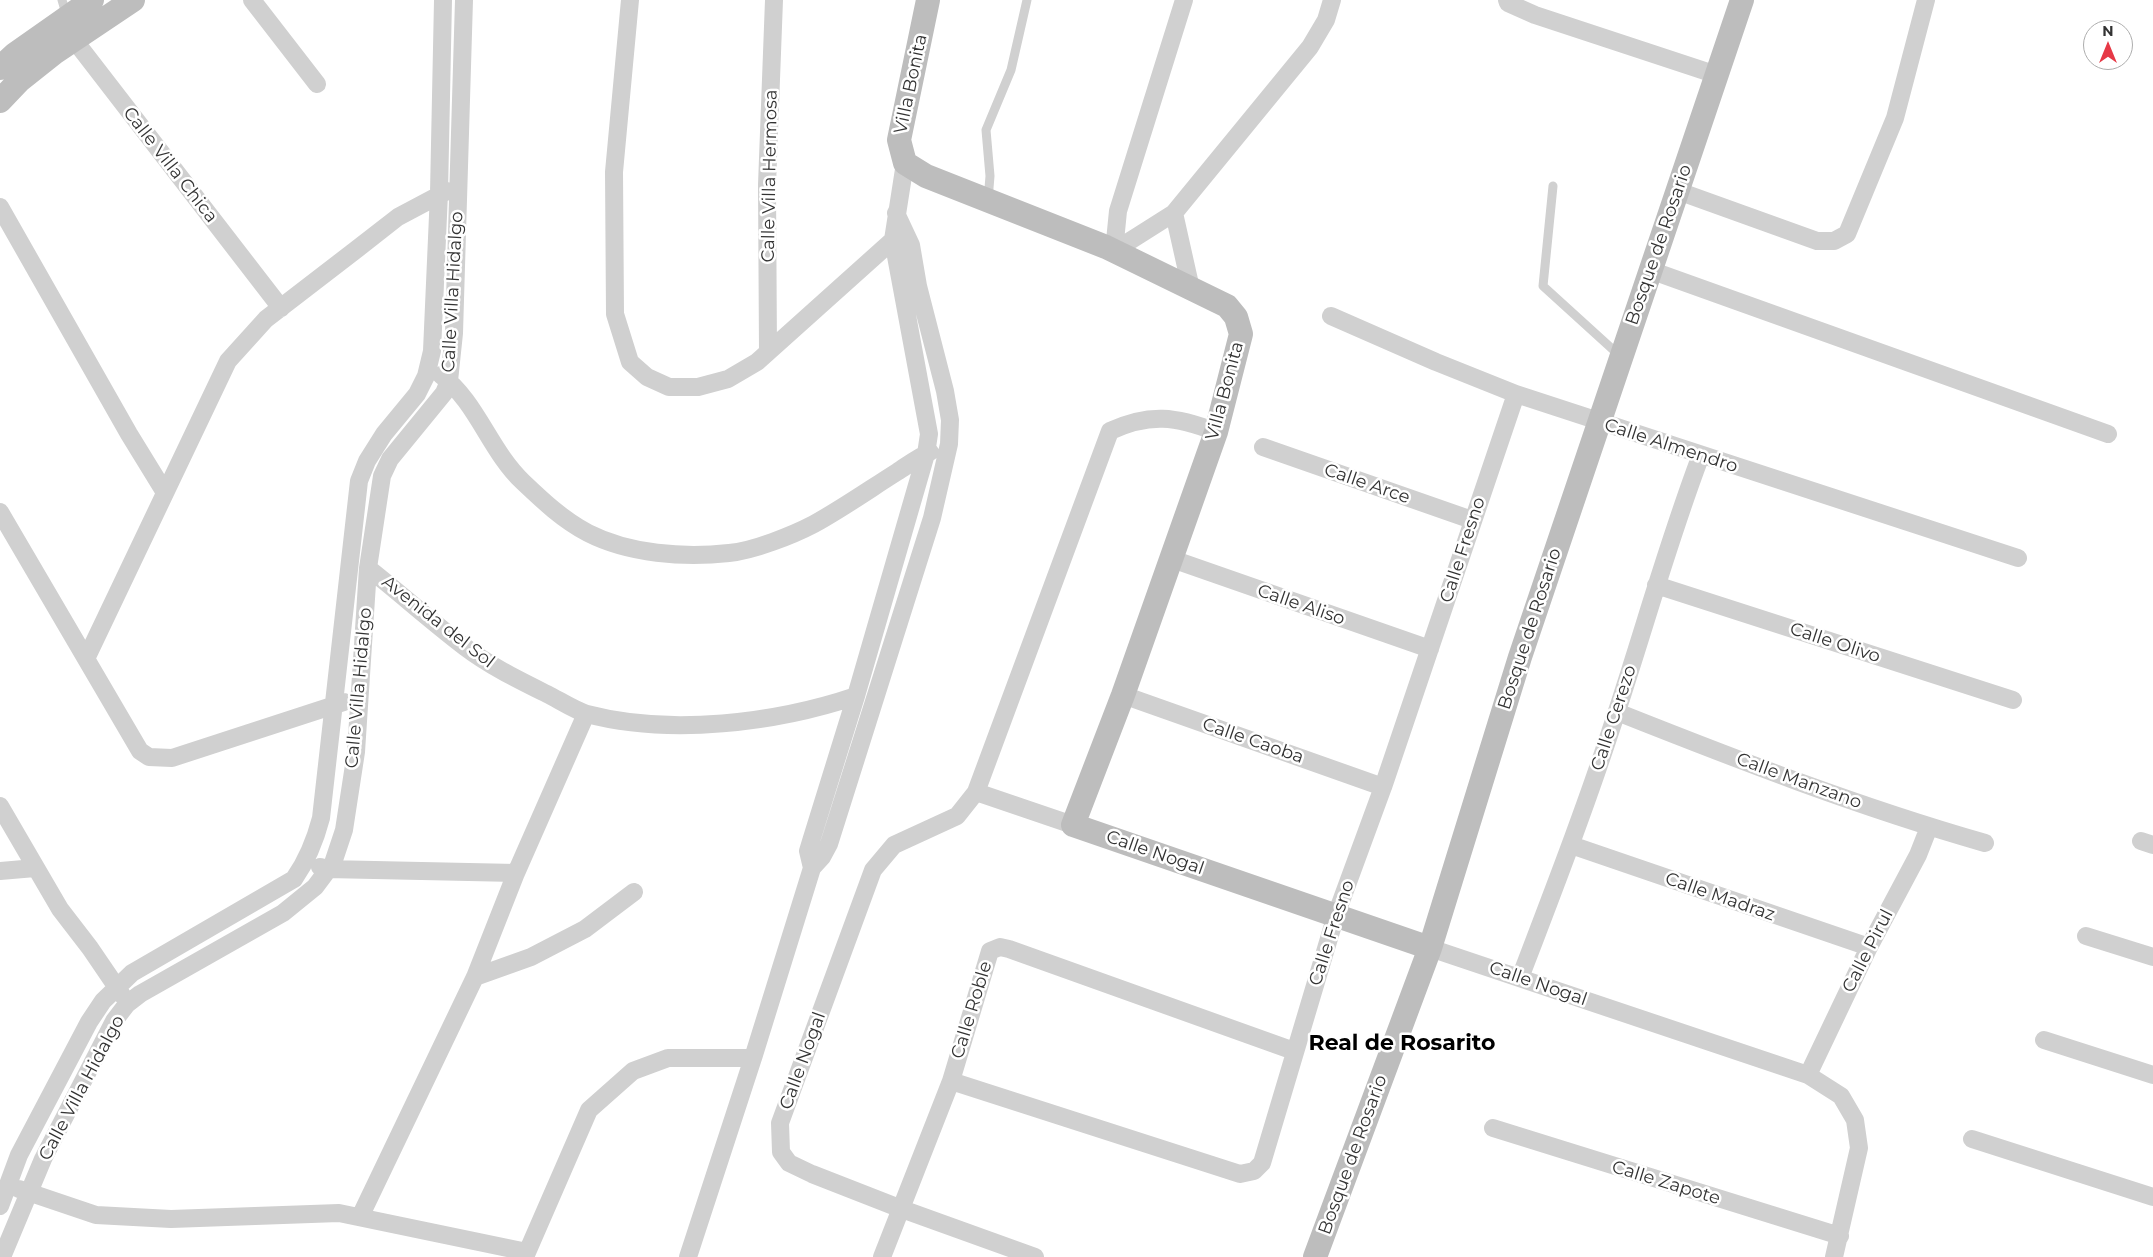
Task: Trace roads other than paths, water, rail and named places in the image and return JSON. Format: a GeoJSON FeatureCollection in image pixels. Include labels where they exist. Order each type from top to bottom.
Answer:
{"type":"FeatureCollection","features":[{"type":"Feature","properties":{"kind":"main road"},"geometry":{"type":"LineString","coordinates":[[0,68],[65,9],[92,0]]}},
{"type":"Feature","properties":{"kind":"main road"},"geometry":{"type":"LineString","coordinates":[[0,101],[20,80],[54,53],[75,41],[133,0]]}},
{"type":"Feature","properties":{"kind":"main road","name":"Villa Bonita"},"geometry":{"type":"LineString","coordinates":[[928,0],[899,140],[905,163],[926,176],[1114,251],[1227,306],[1236,317],[1241,334],[1216,432],[1123,695],[1073,825]]}},
{"type":"Feature","properties":{"kind":"main road","name":"Bosque de Rosario"},"geometry":{"type":"LineString","coordinates":[[1315,1257],[1430,948],[1520,657],[1742,0]]}},
{"type":"Feature","properties":{"kind":"main road","name":"Calle Nogal"},"geometry":{"type":"LineString","coordinates":[[1073,825],[1430,948]]}},
{"type":"Feature","properties":{"kind":"street"},"geometry":{"type":"LineString","coordinates":[[252,0],[317,84]]}},
{"type":"Feature","properties":{"kind":"street","name":"Calle Villa Hidalgo"},"geometry":{"type":"LineString","coordinates":[[0,1206],[19,1155],[89,1022],[117,986],[132,972],[294,879],[314,846],[321,818],[359,481],[366,461],[417,394],[426,376],[432,351],[439,193],[443,0]]}},
{"type":"Feature","properties":{"kind":"street","name":"Calle Villa Hidalgo"},"geometry":{"type":"LineString","coordinates":[[2,1257],[43,1159],[105,1038],[127,1004],[140,994],[283,913],[315,886],[340,848],[356,752],[368,568],[382,476],[390,459],[437,404],[449,381],[454,333],[464,0]]}},
{"type":"Feature","properties":{"kind":"street"},"geometry":{"type":"LineString","coordinates":[[630,0],[614,181],[615,314],[630,362],[648,378],[668,387],[698,387],[728,379],[757,362],[900,237]]}},
{"type":"Feature","properties":{"kind":"street","name":"Calle Villa Hermosa"},"geometry":{"type":"LineString","coordinates":[[768,352],[767,184],[774,0]]}},
{"type":"Feature","properties":{"kind":"street"},"geometry":{"type":"LineString","coordinates":[[1114,251],[1118,211],[1184,0]]}},
{"type":"Feature","properties":{"kind":"street"},"geometry":{"type":"LineString","coordinates":[[1114,251],[1174,213],[1310,47],[1326,20],[1332,0]]}},
{"type":"Feature","properties":{"kind":"street"},"geometry":{"type":"LineString","coordinates":[[1507,0],[1508,3],[1535,15],[1717,75]]}},
{"type":"Feature","properties":{"kind":"street"},"geometry":{"type":"LineString","coordinates":[[1678,190],[1817,241],[1834,241],[1847,234],[1895,118],[1926,0]]}},
{"type":"Feature","properties":{"kind":"street","name":"Calle Villa Chica"},"geometry":{"type":"LineString","coordinates":[[65,9],[75,41],[281,308]]}},
{"type":"Feature","properties":{"kind":"street"},"geometry":{"type":"LineString","coordinates":[[812,868],[808,851],[856,696],[926,454],[929,430],[896,214],[905,163]]}},
{"type":"Feature","properties":{"kind":"street"},"geometry":{"type":"LineString","coordinates":[[86,659],[228,361],[266,319],[398,217],[439,193],[458,188]]}},
{"type":"Feature","properties":{"kind":"street"},"geometry":{"type":"LineString","coordinates":[[0,207],[128,434],[164,492]]}},
{"type":"Feature","properties":{"kind":"street"},"geometry":{"type":"LineString","coordinates":[[1174,213],[1191,289]]}},
{"type":"Feature","properties":{"kind":"street"},"geometry":{"type":"LineString","coordinates":[[688,1257],[812,868],[822,857],[829,844],[871,718],[932,518],[950,444],[950,420],[945,392],[900,237]]}},
{"type":"Feature","properties":{"kind":"street"},"geometry":{"type":"LineString","coordinates":[[1650,270],[2108,434]]}},
{"type":"Feature","properties":{"kind":"street","name":"Calle Almendro"},"geometry":{"type":"LineString","coordinates":[[1331,316],[1436,362],[1516,394],[1599,423],[2018,558]]}},
{"type":"Feature","properties":{"kind":"street"},"geometry":{"type":"LineString","coordinates":[[428,365],[449,381],[473,412],[499,453],[521,480],[561,517],[589,534],[632,547],[679,554],[730,553],[764,544],[813,524],[926,454],[950,444]]}},
{"type":"Feature","properties":{"kind":"street","name":"Calle Fresno"},"geometry":{"type":"LineString","coordinates":[[950,1081],[1240,1174],[1254,1171],[1262,1163],[1294,1050],[1336,915],[1383,787],[1516,394]]}},
{"type":"Feature","properties":{"kind":"street"},"geometry":{"type":"LineString","coordinates":[[976,792],[1110,431],[1132,421],[1159,419],[1187,420],[1216,432]]}},
{"type":"Feature","properties":{"kind":"street","name":"Calle Arce"},"geometry":{"type":"LineString","coordinates":[[1263,447],[1472,520]]}},
{"type":"Feature","properties":{"kind":"street","name":"Calle Cerezo"},"geometry":{"type":"LineString","coordinates":[[1520,978],[1571,845],[1617,712],[1656,585],[1701,456]]}},
{"type":"Feature","properties":{"kind":"street"},"geometry":{"type":"LineString","coordinates":[[0,512],[140,751],[149,757],[172,758],[335,703],[359,700]]}},
{"type":"Feature","properties":{"kind":"street","name":"Calle Aliso"},"geometry":{"type":"LineString","coordinates":[[1172,559],[1430,649]]}},
{"type":"Feature","properties":{"kind":"street","name":"Avenida del Sol"},"geometry":{"type":"LineString","coordinates":[[368,568],[466,648],[508,675],[586,714],[631,722],[670,725],[742,721],[828,705],[856,696]]}},
{"type":"Feature","properties":{"kind":"street","name":"Calle Olivo"},"geometry":{"type":"LineString","coordinates":[[1656,585],[2013,700]]}},
{"type":"Feature","properties":{"kind":"street","name":"Calle Caoba"},"geometry":{"type":"LineString","coordinates":[[1123,695],[1383,787]]}},
{"type":"Feature","properties":{"kind":"street","name":"Calle Manzano"},"geometry":{"type":"LineString","coordinates":[[1617,712],[1773,774],[1930,827],[1984,843]]}},
{"type":"Feature","properties":{"kind":"street"},"geometry":{"type":"LineString","coordinates":[[360,1217],[475,977],[516,872],[586,714]]}},
{"type":"Feature","properties":{"kind":"street","name":"Calle Nogal"},"geometry":{"type":"LineString","coordinates":[[1035,1257],[900,1208],[812,1174],[789,1163],[781,1152],[780,1124],[873,870],[894,845],[957,816],[976,792],[1073,825]]}},
{"type":"Feature","properties":{"kind":"street"},"geometry":{"type":"LineString","coordinates":[[0,806],[34,868],[60,910],[117,986],[127,1004]]}},
{"type":"Feature","properties":{"kind":"street","name":"Calle Pirul"},"geometry":{"type":"LineString","coordinates":[[1808,1075],[1869,947],[1918,855],[1930,827]]}},
{"type":"Feature","properties":{"kind":"street","name":"Calle Madraz"},"geometry":{"type":"LineString","coordinates":[[1571,845],[1869,947]]}},
{"type":"Feature","properties":{"kind":"street"},"geometry":{"type":"LineString","coordinates":[[305,863],[327,869],[516,872]]}},
{"type":"Feature","properties":{"kind":"street"},"geometry":{"type":"LineString","coordinates":[[0,871],[34,868]]}},
{"type":"Feature","properties":{"kind":"street"},"geometry":{"type":"LineString","coordinates":[[475,977],[531,957],[584,929],[634,892]]}},
{"type":"Feature","properties":{"kind":"street"},"geometry":{"type":"LineString","coordinates":[[2086,936],[2153,957]]}},
{"type":"Feature","properties":{"kind":"street","name":"Calle Roble"},"geometry":{"type":"LineString","coordinates":[[882,1257],[950,1081],[990,951],[1000,947],[1294,1050]]}},
{"type":"Feature","properties":{"kind":"street","name":"Calle Nogal"},"geometry":{"type":"LineString","coordinates":[[1430,948],[1808,1075],[1841,1096],[1855,1120],[1859,1148],[1834,1257]]}},
{"type":"Feature","properties":{"kind":"street"},"geometry":{"type":"LineString","coordinates":[[2044,1040],[2153,1075]]}},
{"type":"Feature","properties":{"kind":"street"},"geometry":{"type":"LineString","coordinates":[[9,1184],[29,1194],[96,1215],[171,1219],[339,1213],[526,1255],[588,1110],[633,1071],[668,1058],[752,1058]]}},
{"type":"Feature","properties":{"kind":"street","name":"Calle Zapote"},"geometry":{"type":"LineString","coordinates":[[1493,1128],[1840,1236]]}},
{"type":"Feature","properties":{"kind":"street"},"geometry":{"type":"LineString","coordinates":[[1972,1139],[2153,1198]]}},
{"type":"Feature","properties":{"kind":"lane"},"geometry":{"type":"LineString","coordinates":[[988,200],[990,176],[986,130],[1011,70],[1027,0]]}},
{"type":"Feature","properties":{"kind":"lane"},"geometry":{"type":"LineString","coordinates":[[1553,186],[1543,286],[1621,357]]}},
{"type":"Feature","properties":{"kind":"district","name":"Real de Rosarito"},"geometry":{"type":"Point","coordinates":[1402,1044]}}]}
